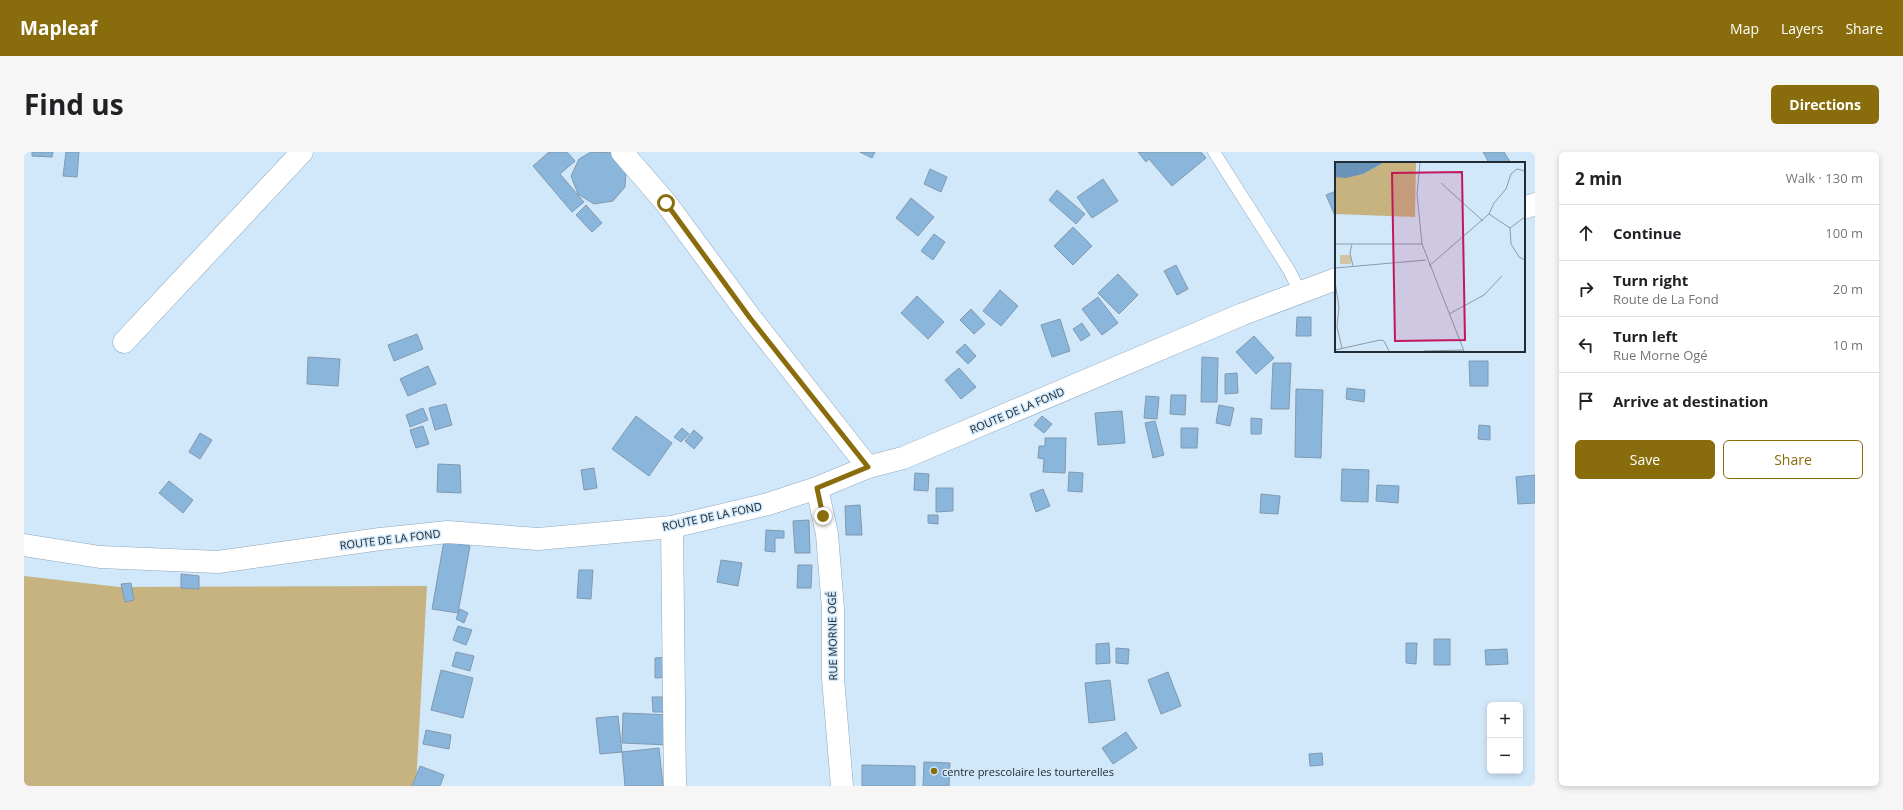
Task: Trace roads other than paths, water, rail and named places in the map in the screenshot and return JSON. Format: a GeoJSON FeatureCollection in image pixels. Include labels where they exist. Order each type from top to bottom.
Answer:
{"type":"FeatureCollection","features":[{"type":"Feature","properties":{"kind":"street"},"geometry":{"type":"LineString","coordinates":[[124,342],[302,152]]}},
{"type":"Feature","properties":{"kind":"street"},"geometry":{"type":"LineString","coordinates":[[622,152],[666,203],[750,318],[868,467]]}},
{"type":"Feature","properties":{"kind":"street"},"geometry":{"type":"LineString","coordinates":[[1525,208],[1535,204]]}},
{"type":"Feature","properties":{"kind":"street","name":"ROUTE DE LA FOND"},"geometry":{"type":"LineString","coordinates":[[24,545],[100,557],[218,562],[380,539],[448,532],[538,540],[672,527],[768,504],[817,488],[868,467],[904,458],[1243,314],[1335,279]]}},
{"type":"Feature","properties":{"kind":"street","name":"RUE MORNE OGÉ"},"geometry":{"type":"LineString","coordinates":[[817,488],[827,534],[833,609],[833,678],[842,786]]}},
{"type":"Feature","properties":{"kind":"street"},"geometry":{"type":"LineString","coordinates":[[672,527],[675,786]]}},
{"type":"Feature","properties":{"kind":"lane"},"geometry":{"type":"LineString","coordinates":[[1214,152],[1289,270],[1300,292]]}},
{"type":"Feature","properties":{"kind":"place","name":"centre prescolaire les tourterelles"},"geometry":{"type":"Point","coordinates":[934,771]}}]}
